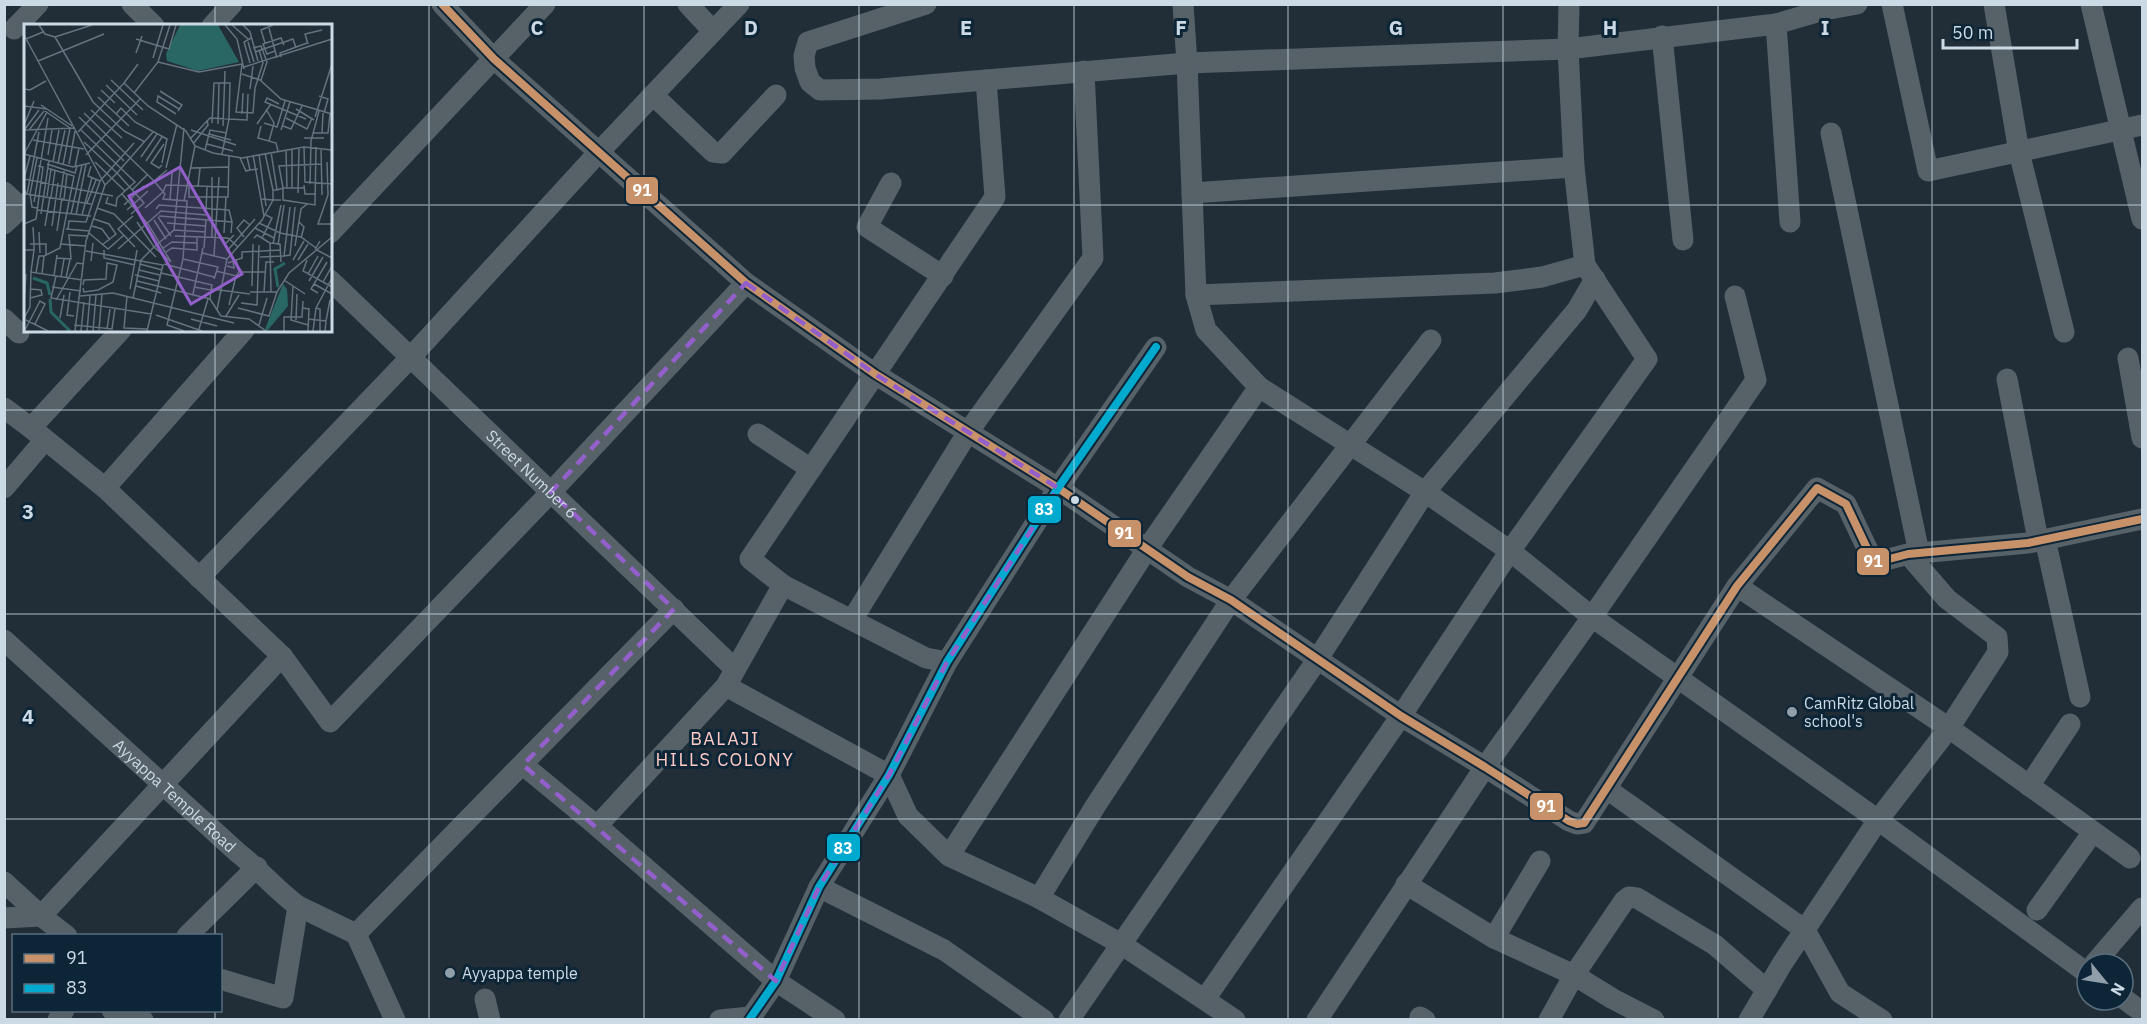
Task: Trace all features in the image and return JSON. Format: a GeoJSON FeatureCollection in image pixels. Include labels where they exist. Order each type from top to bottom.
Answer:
{"type":"FeatureCollection","features":[{"type":"Feature","properties":{"kind":"street"},"geometry":{"type":"LineString","coordinates":[[15,30],[38,4]]}},
{"type":"Feature","properties":{"kind":"street"},"geometry":{"type":"LineString","coordinates":[[132,4],[152,24]]}},
{"type":"Feature","properties":{"kind":"street"},"geometry":{"type":"LineString","coordinates":[[214,24],[232,4]]}},
{"type":"Feature","properties":{"kind":"street"},"geometry":{"type":"LineString","coordinates":[[442,4],[494,59],[746,283],[875,374],[1058,488],[1188,577],[1231,600],[1401,716],[1577,824],[1584,823],[1607,789],[1737,586],[1817,488],[1846,504],[1874,563],[1913,553],[2042,540],[2142,519]]}},
{"type":"Feature","properties":{"kind":"street"},"geometry":{"type":"LineString","coordinates":[[332,231],[546,4]]}},
{"type":"Feature","properties":{"kind":"street"},"geometry":{"type":"LineString","coordinates":[[688,4],[713,31]]}},
{"type":"Feature","properties":{"kind":"street"},"geometry":{"type":"LineString","coordinates":[[200,579],[410,358],[739,4]]}},
{"type":"Feature","properties":{"kind":"street"},"geometry":{"type":"LineString","coordinates":[[1183,4],[1196,295],[1206,330],[1259,387],[1425,492],[1510,551],[1592,617],[1878,820],[2075,964]]}},
{"type":"Feature","properties":{"kind":"street"},"geometry":{"type":"LineString","coordinates":[[1205,999],[1401,716],[1510,551],[1647,359],[1590,272],[1574,167],[1569,4]]}},
{"type":"Feature","properties":{"kind":"street"},"geometry":{"type":"LineString","coordinates":[[912,6],[808,42],[804,56],[810,82],[820,90],[880,88],[1187,63],[1569,49],[1776,24],[1824,7],[1857,4]]}},
{"type":"Feature","properties":{"kind":"street"},"geometry":{"type":"LineString","coordinates":[[1892,4],[1928,171],[2142,125]]}},
{"type":"Feature","properties":{"kind":"street"},"geometry":{"type":"LineString","coordinates":[[1994,4],[2019,152],[2064,332]]}},
{"type":"Feature","properties":{"kind":"street"},"geometry":{"type":"LineString","coordinates":[[2091,4],[2142,219]]}},
{"type":"Feature","properties":{"kind":"street"},"geometry":{"type":"LineString","coordinates":[[1776,24],[1790,222]]}},
{"type":"Feature","properties":{"kind":"street"},"geometry":{"type":"LineString","coordinates":[[1662,36],[1683,240]]}},
{"type":"Feature","properties":{"kind":"street"},"geometry":{"type":"LineString","coordinates":[[852,620],[968,432],[1094,258],[1084,70]]}},
{"type":"Feature","properties":{"kind":"street"},"geometry":{"type":"LineString","coordinates":[[946,662],[926,658],[783,585],[750,560],[995,197],[986,80]]}},
{"type":"Feature","properties":{"kind":"street"},"geometry":{"type":"LineString","coordinates":[[653,95],[717,154],[722,153],[776,95]]}},
{"type":"Feature","properties":{"kind":"street"},"geometry":{"type":"LineString","coordinates":[[1749,1020],[1878,820],[1949,728],[1998,652],[1997,638],[1947,599],[1913,553],[1831,133]]}},
{"type":"Feature","properties":{"kind":"street"},"geometry":{"type":"LineString","coordinates":[[1192,193],[1574,167]]}},
{"type":"Feature","properties":{"kind":"street"},"geometry":{"type":"LineString","coordinates":[[891,183],[867,227],[943,276]]}},
{"type":"Feature","properties":{"kind":"street"},"geometry":{"type":"LineString","coordinates":[[4,192],[23,206],[4,224]]}},
{"type":"Feature","properties":{"kind":"street"},"geometry":{"type":"LineString","coordinates":[[1196,295],[1495,283],[1590,272]]}},
{"type":"Feature","properties":{"kind":"street"},"geometry":{"type":"LineString","coordinates":[[1069,1020],[1317,660],[1425,492],[1577,310],[1590,272]]}},
{"type":"Feature","properties":{"kind":"street","name":"Street Number 6"},"geometry":{"type":"LineString","coordinates":[[332,282],[674,609],[730,678],[889,775]]}},
{"type":"Feature","properties":{"kind":"street"},"geometry":{"type":"LineString","coordinates":[[4,408],[105,488],[282,656],[330,722],[551,492],[746,283]]}},
{"type":"Feature","properties":{"kind":"street"},"geometry":{"type":"LineString","coordinates":[[1317,1020],[1485,767],[1592,617],[1755,380],[1735,296]]}},
{"type":"Feature","properties":{"kind":"street"},"geometry":{"type":"LineString","coordinates":[[4,488],[38,434],[119,332]]}},
{"type":"Feature","properties":{"kind":"street"},"geometry":{"type":"LineString","coordinates":[[105,488],[242,332]]}},
{"type":"Feature","properties":{"kind":"street"},"geometry":{"type":"LineString","coordinates":[[1040,898],[1096,805],[1231,600],[1431,340]]}},
{"type":"Feature","properties":{"kind":"street"},"geometry":{"type":"LineString","coordinates":[[720,1020],[749,1018],[776,981],[819,887],[889,775],[946,662],[1058,488],[1156,347]]}},
{"type":"Feature","properties":{"kind":"street"},"geometry":{"type":"LineString","coordinates":[[2128,358],[2142,438]]}},
{"type":"Feature","properties":{"kind":"street"},"geometry":{"type":"LineString","coordinates":[[2007,379],[2042,540],[2080,697]]}},
{"type":"Feature","properties":{"kind":"street"},"geometry":{"type":"LineString","coordinates":[[949,856],[1147,549],[1259,387]]}},
{"type":"Feature","properties":{"kind":"street"},"geometry":{"type":"LineString","coordinates":[[758,434],[811,468]]}},
{"type":"Feature","properties":{"kind":"street"},"geometry":{"type":"LineString","coordinates":[[597,826],[730,678],[783,585]]}},
{"type":"Feature","properties":{"kind":"street"},"geometry":{"type":"LineString","coordinates":[[1737,586],[1949,728],[2130,858]]}},
{"type":"Feature","properties":{"kind":"street"},"geometry":{"type":"LineString","coordinates":[[395,1020],[356,934],[674,609]]}},
{"type":"Feature","properties":{"kind":"street","name":"Ayyappa Temple Road"},"geometry":{"type":"LineString","coordinates":[[4,640],[298,906],[356,934]]}},
{"type":"Feature","properties":{"kind":"street"},"geometry":{"type":"LineString","coordinates":[[4,918],[41,916],[282,656]]}},
{"type":"Feature","properties":{"kind":"street"},"geometry":{"type":"LineString","coordinates":[[2029,786],[2070,724]]}},
{"type":"Feature","properties":{"kind":"street"},"geometry":{"type":"LineString","coordinates":[[523,765],[776,981],[835,1020]]}},
{"type":"Feature","properties":{"kind":"street"},"geometry":{"type":"LineString","coordinates":[[889,775],[908,816],[949,856],[1040,898],[1121,944],[1235,1020]]}},
{"type":"Feature","properties":{"kind":"street"},"geometry":{"type":"LineString","coordinates":[[1607,789],[1805,930],[1850,1012],[1882,1020]]}},
{"type":"Feature","properties":{"kind":"street"},"geometry":{"type":"LineString","coordinates":[[2037,910],[2093,832]]}},
{"type":"Feature","properties":{"kind":"street"},"geometry":{"type":"LineString","coordinates":[[1494,938],[1540,861]]}},
{"type":"Feature","properties":{"kind":"street"},"geometry":{"type":"LineString","coordinates":[[189,934],[257,867]]}},
{"type":"Feature","properties":{"kind":"street"},"geometry":{"type":"LineString","coordinates":[[4,882],[64,934]]}},
{"type":"Feature","properties":{"kind":"street"},"geometry":{"type":"LineString","coordinates":[[1406,884],[1494,938],[1574,975],[1654,1020]]}},
{"type":"Feature","properties":{"kind":"street"},"geometry":{"type":"LineString","coordinates":[[819,887],[944,950],[1044,1020]]}},
{"type":"Feature","properties":{"kind":"street"},"geometry":{"type":"LineString","coordinates":[[1549,1020],[1574,975],[1629,897],[1637,898],[1715,945],[1767,990]]}},
{"type":"Feature","properties":{"kind":"street"},"geometry":{"type":"LineString","coordinates":[[222,980],[283,998],[298,906]]}},
{"type":"Feature","properties":{"kind":"street"},"geometry":{"type":"LineString","coordinates":[[2104,952],[2142,908]]}},
{"type":"Feature","properties":{"kind":"street"},"geometry":{"type":"LineString","coordinates":[[115,1012],[143,1020]]}},
{"type":"Feature","properties":{"kind":"highlighted area"},"geometry":{"type":"Polygon","coordinates":[[[746,283],[875,374],[1058,488],[947,662],[889,775],[819,887],[776,981],[523,765],[674,609],[551,492],[746,283]]]}},
{"type":"Feature","properties":{"kind":"transit line","name":"91"},"geometry":{"type":"LineString","coordinates":[[442,4],[494,59],[746,283],[875,374],[1058,488],[1188,577],[1231,600],[1401,716],[1577,824],[1584,823],[1737,586],[1817,488],[1846,504],[1874,563],[1908,554],[2028,543],[2142,519]]}},
{"type":"Feature","properties":{"kind":"transit line","name":"83"},"geometry":{"type":"LineString","coordinates":[[749,1020],[776,981],[819,887],[889,775],[947,662],[1058,488],[1156,347]]}},
{"type":"Feature","properties":{"kind":"place","name":"CamRitz Global school's"},"geometry":{"type":"Point","coordinates":[1792,712]}},
{"type":"Feature","properties":{"kind":"place","name":"Ayyappa temple"},"geometry":{"type":"Point","coordinates":[450,973]}},
{"type":"Feature","properties":{"kind":"district","name":"BALAJI HILLS COLONY"},"geometry":{"type":"Point","coordinates":[725,750]}}]}
